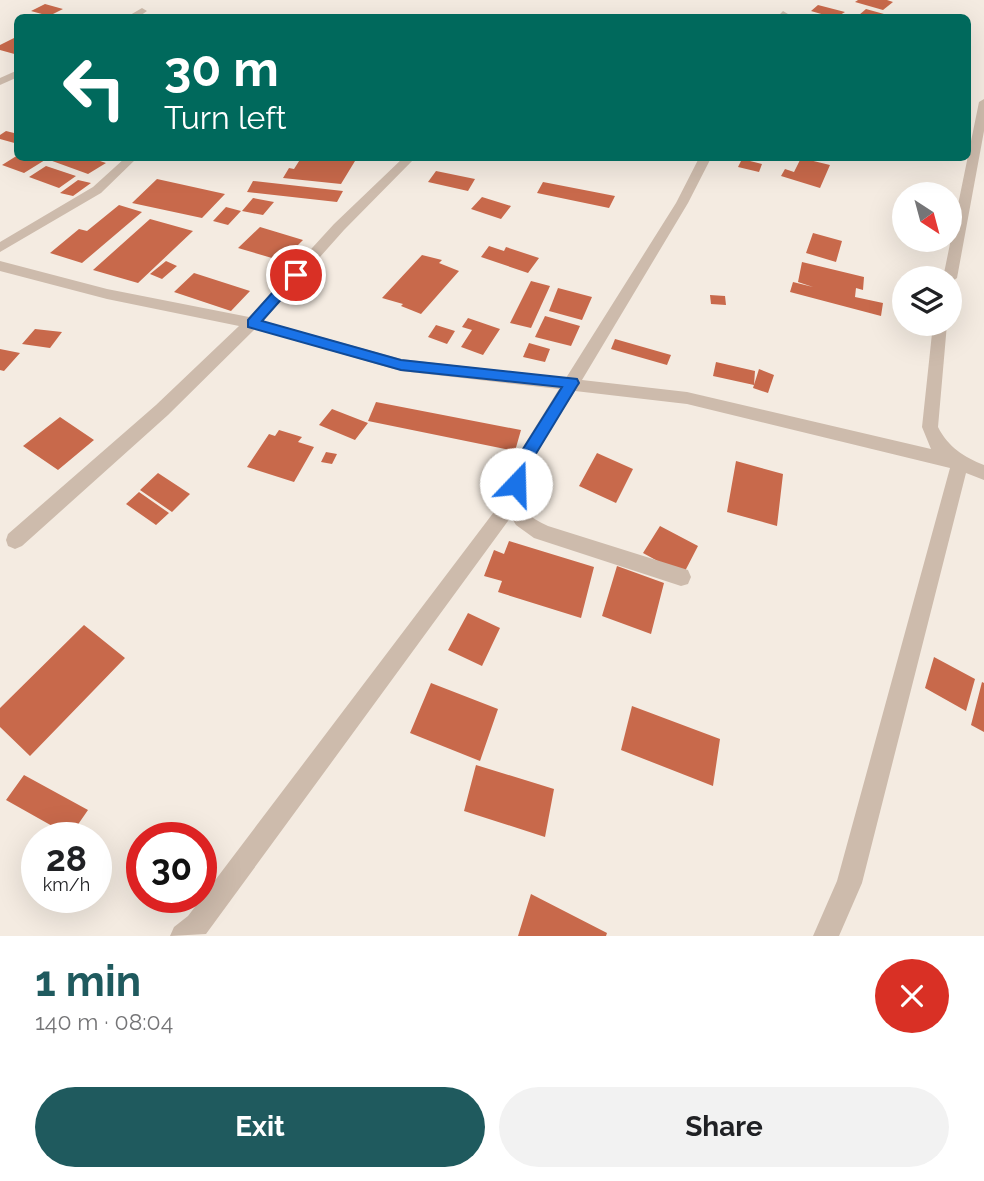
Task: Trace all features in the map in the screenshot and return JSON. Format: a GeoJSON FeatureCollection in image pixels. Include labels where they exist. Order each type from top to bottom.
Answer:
{"type":"FeatureCollection","features":[{"type":"Feature","properties":{"kind":"street"},"geometry":{"type":"LineString","coordinates":[[136,14],[142,11]]}},
{"type":"Feature","properties":{"kind":"street"},"geometry":{"type":"LineString","coordinates":[[952,266],[984,102]]}},
{"type":"Feature","properties":{"kind":"street"},"geometry":{"type":"LineString","coordinates":[[0,248],[97,190],[128,161]]}},
{"type":"Feature","properties":{"kind":"street"},"geometry":{"type":"LineString","coordinates":[[15,540],[162,410],[252,323],[339,227],[406,161]]}},
{"type":"Feature","properties":{"kind":"street"},"geometry":{"type":"LineString","coordinates":[[681,577],[595,548],[562,541],[531,526],[517,514],[514,499],[519,468],[682,203],[703,161]]}},
{"type":"Feature","properties":{"kind":"street"},"geometry":{"type":"LineString","coordinates":[[0,266],[107,294],[252,323],[401,365],[687,398],[960,463],[984,473]]}},
{"type":"Feature","properties":{"kind":"street"},"geometry":{"type":"LineString","coordinates":[[939,336],[930,427],[938,445],[960,463]]}},
{"type":"Feature","properties":{"kind":"street"},"geometry":{"type":"LineString","coordinates":[[826,936],[849,883],[960,463]]}},
{"type":"Feature","properties":{"kind":"street"},"geometry":{"type":"LineString","coordinates":[[183,936],[197,925],[263,839],[352,714],[514,499]]}},
{"type":"Feature","properties":{"kind":"building"},"geometry":{"type":"Polygon","coordinates":[[[855,2],[893,2],[883,10],[855,2]]]}},
{"type":"Feature","properties":{"kind":"building"},"geometry":{"type":"Polygon","coordinates":[[[45,4],[63,9],[53,14],[31,11],[45,4]]]}},
{"type":"Feature","properties":{"kind":"building"},"geometry":{"type":"Polygon","coordinates":[[[818,5],[845,12],[821,14],[811,11],[818,5]]]}},
{"type":"Feature","properties":{"kind":"building"},"geometry":{"type":"Polygon","coordinates":[[[866,9],[884,14],[860,14],[866,9]]]}},
{"type":"Feature","properties":{"kind":"building"},"geometry":{"type":"Polygon","coordinates":[[[14,38],[14,54],[0,50],[0,45],[14,38]]]}},
{"type":"Feature","properties":{"kind":"building"},"geometry":{"type":"Polygon","coordinates":[[[6,131],[14,133],[14,143],[0,139],[0,135],[6,131]]]}},
{"type":"Feature","properties":{"kind":"building"},"geometry":{"type":"Polygon","coordinates":[[[14,158],[14,161],[43,161],[24,173],[2,165],[14,158]]]}},
{"type":"Feature","properties":{"kind":"building"},"geometry":{"type":"Polygon","coordinates":[[[52,161],[106,163],[88,174],[52,161]]]}},
{"type":"Feature","properties":{"kind":"building"},"geometry":{"type":"Polygon","coordinates":[[[299,161],[355,161],[341,184],[283,178],[289,168],[294,169],[299,161]]]}},
{"type":"Feature","properties":{"kind":"building"},"geometry":{"type":"Polygon","coordinates":[[[741,161],[762,164],[759,172],[738,167],[741,161]]]}},
{"type":"Feature","properties":{"kind":"building"},"geometry":{"type":"Polygon","coordinates":[[[800,161],[830,165],[820,188],[781,176],[785,169],[794,172],[800,161]]]}},
{"type":"Feature","properties":{"kind":"building"},"geometry":{"type":"Polygon","coordinates":[[[46,166],[76,176],[59,188],[29,177],[46,166]]]}},
{"type":"Feature","properties":{"kind":"building"},"geometry":{"type":"Polygon","coordinates":[[[436,171],[475,179],[468,191],[428,182],[436,171]]]}},
{"type":"Feature","properties":{"kind":"building"},"geometry":{"type":"Polygon","coordinates":[[[157,179],[225,194],[202,218],[132,203],[157,179]]]}},
{"type":"Feature","properties":{"kind":"building"},"geometry":{"type":"Polygon","coordinates":[[[78,180],[91,183],[73,196],[60,193],[78,180]]]}},
{"type":"Feature","properties":{"kind":"building"},"geometry":{"type":"Polygon","coordinates":[[[253,181],[343,191],[337,202],[247,192],[253,181]]]}},
{"type":"Feature","properties":{"kind":"building"},"geometry":{"type":"Polygon","coordinates":[[[543,182],[615,196],[609,208],[537,193],[543,182]]]}},
{"type":"Feature","properties":{"kind":"building"},"geometry":{"type":"Polygon","coordinates":[[[482,197],[511,206],[501,219],[471,209],[482,197]]]}},
{"type":"Feature","properties":{"kind":"building"},"geometry":{"type":"Polygon","coordinates":[[[253,198],[274,202],[263,215],[242,211],[253,198]]]}},
{"type":"Feature","properties":{"kind":"building"},"geometry":{"type":"Polygon","coordinates":[[[119,205],[142,212],[82,263],[50,253],[79,229],[87,231],[119,205]]]}},
{"type":"Feature","properties":{"kind":"building"},"geometry":{"type":"Polygon","coordinates":[[[226,207],[241,211],[228,225],[213,221],[226,207]]]}},
{"type":"Feature","properties":{"kind":"building"},"geometry":{"type":"Polygon","coordinates":[[[150,219],[193,231],[138,283],[93,270],[150,219]]]}},
{"type":"Feature","properties":{"kind":"building"},"geometry":{"type":"Polygon","coordinates":[[[260,227],[303,240],[282,261],[238,248],[260,227]]]}},
{"type":"Feature","properties":{"kind":"building"},"geometry":{"type":"Polygon","coordinates":[[[813,233],[842,241],[836,262],[806,253],[813,233]]]}},
{"type":"Feature","properties":{"kind":"building"},"geometry":{"type":"Polygon","coordinates":[[[489,246],[504,251],[506,247],[539,258],[528,273],[481,257],[489,246]]]}},
{"type":"Feature","properties":{"kind":"building"},"geometry":{"type":"Polygon","coordinates":[[[422,255],[442,260],[439,263],[459,271],[421,314],[401,306],[403,304],[382,298],[422,255]]]}},
{"type":"Feature","properties":{"kind":"building"},"geometry":{"type":"Polygon","coordinates":[[[166,261],[177,266],[162,279],[150,274],[166,261]]]}},
{"type":"Feature","properties":{"kind":"building"},"geometry":{"type":"Polygon","coordinates":[[[802,262],[864,277],[863,290],[856,288],[855,297],[883,303],[881,316],[790,292],[793,282],[813,287],[798,282],[802,262]]]}},
{"type":"Feature","properties":{"kind":"building"},"geometry":{"type":"Polygon","coordinates":[[[194,273],[250,291],[231,311],[174,292],[194,273]]]}},
{"type":"Feature","properties":{"kind":"building"},"geometry":{"type":"Polygon","coordinates":[[[531,281],[550,286],[531,328],[510,323],[531,281]]]}},
{"type":"Feature","properties":{"kind":"building"},"geometry":{"type":"Polygon","coordinates":[[[558,288],[592,297],[582,320],[549,311],[558,288]]]}},
{"type":"Feature","properties":{"kind":"building"},"geometry":{"type":"Polygon","coordinates":[[[710,295],[725,296],[726,305],[711,304],[710,295]]]}},
{"type":"Feature","properties":{"kind":"building"},"geometry":{"type":"Polygon","coordinates":[[[545,316],[580,326],[571,346],[535,337],[545,316]]]}},
{"type":"Feature","properties":{"kind":"building"},"geometry":{"type":"Polygon","coordinates":[[[468,318],[500,329],[483,355],[461,347],[472,330],[462,327],[468,318]]]}},
{"type":"Feature","properties":{"kind":"building"},"geometry":{"type":"Polygon","coordinates":[[[436,325],[455,331],[447,344],[428,337],[436,325]]]}},
{"type":"Feature","properties":{"kind":"building"},"geometry":{"type":"Polygon","coordinates":[[[35,329],[62,332],[50,348],[22,344],[35,329]]]}},
{"type":"Feature","properties":{"kind":"building"},"geometry":{"type":"Polygon","coordinates":[[[615,339],[671,355],[667,365],[611,349],[615,339]]]}},
{"type":"Feature","properties":{"kind":"building"},"geometry":{"type":"Polygon","coordinates":[[[529,343],[550,349],[545,362],[523,357],[529,343]]]}},
{"type":"Feature","properties":{"kind":"building"},"geometry":{"type":"Polygon","coordinates":[[[0,349],[20,353],[4,371],[0,370],[0,349]]]}},
{"type":"Feature","properties":{"kind":"building"},"geometry":{"type":"Polygon","coordinates":[[[716,362],[755,371],[754,385],[713,376],[716,362]]]}},
{"type":"Feature","properties":{"kind":"building"},"geometry":{"type":"Polygon","coordinates":[[[759,369],[774,375],[768,393],[753,388],[759,369]]]}},
{"type":"Feature","properties":{"kind":"building"},"geometry":{"type":"Polygon","coordinates":[[[376,402],[521,430],[515,451],[368,421],[376,402]]]}},
{"type":"Feature","properties":{"kind":"building"},"geometry":{"type":"Polygon","coordinates":[[[332,409],[368,423],[355,440],[319,425],[332,409]]]}},
{"type":"Feature","properties":{"kind":"building"},"geometry":{"type":"Polygon","coordinates":[[[60,417],[94,440],[58,470],[23,446],[60,417]]]}},
{"type":"Feature","properties":{"kind":"building"},"geometry":{"type":"Polygon","coordinates":[[[279,430],[302,437],[298,442],[314,447],[294,482],[247,467],[269,434],[275,436],[279,430]]]}},
{"type":"Feature","properties":{"kind":"building"},"geometry":{"type":"Polygon","coordinates":[[[326,452],[337,454],[332,464],[321,462],[326,452]]]}},
{"type":"Feature","properties":{"kind":"building"},"geometry":{"type":"Polygon","coordinates":[[[597,453],[633,469],[616,503],[579,486],[597,453]]]}},
{"type":"Feature","properties":{"kind":"building"},"geometry":{"type":"Polygon","coordinates":[[[736,461],[783,474],[777,526],[727,512],[736,461]]]}},
{"type":"Feature","properties":{"kind":"building"},"geometry":{"type":"Polygon","coordinates":[[[158,473],[190,494],[172,512],[140,490],[158,473]]]}},
{"type":"Feature","properties":{"kind":"building"},"geometry":{"type":"Polygon","coordinates":[[[139,492],[169,513],[156,525],[126,504],[139,492]]]}},
{"type":"Feature","properties":{"kind":"building"},"geometry":{"type":"Polygon","coordinates":[[[660,526],[698,546],[683,575],[643,553],[660,526]]]}},
{"type":"Feature","properties":{"kind":"building"},"geometry":{"type":"Polygon","coordinates":[[[509,541],[594,567],[581,618],[498,592],[502,581],[484,576],[494,550],[504,554],[509,541]]]}},
{"type":"Feature","properties":{"kind":"building"},"geometry":{"type":"Polygon","coordinates":[[[617,566],[664,583],[651,634],[602,616],[617,566]]]}},
{"type":"Feature","properties":{"kind":"building"},"geometry":{"type":"Polygon","coordinates":[[[468,613],[500,628],[482,666],[448,650],[468,613]]]}},
{"type":"Feature","properties":{"kind":"building"},"geometry":{"type":"Polygon","coordinates":[[[84,625],[125,658],[30,756],[0,727],[0,708],[84,625]]]}},
{"type":"Feature","properties":{"kind":"building"},"geometry":{"type":"Polygon","coordinates":[[[934,657],[975,679],[966,711],[925,688],[934,657]]]}},
{"type":"Feature","properties":{"kind":"building"},"geometry":{"type":"Polygon","coordinates":[[[982,682],[984,683],[984,732],[971,725],[982,682]]]}},
{"type":"Feature","properties":{"kind":"building"},"geometry":{"type":"Polygon","coordinates":[[[431,683],[498,709],[480,761],[410,733],[431,683]]]}},
{"type":"Feature","properties":{"kind":"building"},"geometry":{"type":"Polygon","coordinates":[[[632,706],[720,739],[713,786],[621,750],[632,706]]]}},
{"type":"Feature","properties":{"kind":"building"},"geometry":{"type":"Polygon","coordinates":[[[476,765],[554,789],[545,837],[464,811],[476,765]]]}},
{"type":"Feature","properties":{"kind":"building"},"geometry":{"type":"Polygon","coordinates":[[[24,775],[88,810],[80,822],[45,822],[6,800],[24,775]]]}},
{"type":"Feature","properties":{"kind":"building"},"geometry":{"type":"Polygon","coordinates":[[[531,894],[607,933],[606,936],[518,936],[531,894]]]}},
{"type":"Feature","properties":{"kind":"route"},"geometry":{"type":"LineString","coordinates":[[296,275],[252,323],[401,365],[572,383],[519,468],[516,484]]}}]}
